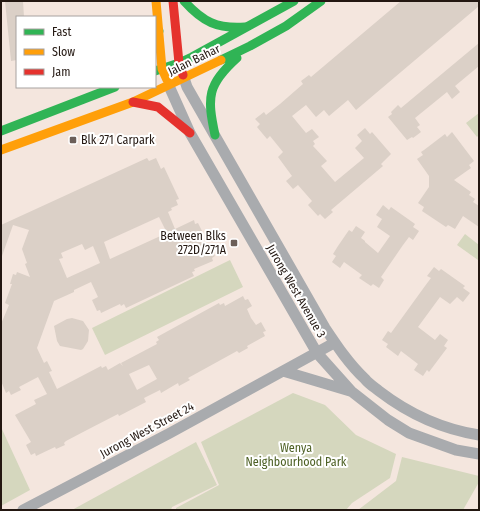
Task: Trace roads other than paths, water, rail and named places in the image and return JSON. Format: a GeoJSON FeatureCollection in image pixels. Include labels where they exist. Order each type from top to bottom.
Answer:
{"type":"FeatureCollection","features":[{"type":"Feature","properties":{"kind":"main road","name":"Jurong West Avenue 3"},"geometry":{"type":"LineString","coordinates":[[156,1],[159,31],[158,70],[169,86]]}},
{"type":"Feature","properties":{"kind":"main road","name":"Jurong West Avenue 3"},"geometry":{"type":"LineString","coordinates":[[173,1],[179,63],[184,78]]}},
{"type":"Feature","properties":{"kind":"main road"},"geometry":{"type":"LineString","coordinates":[[184,1],[204,19],[220,27],[233,28],[250,26]]}},
{"type":"Feature","properties":{"kind":"main road","name":"Jalan Bahar"},"geometry":{"type":"LineString","coordinates":[[158,70],[179,63],[294,1]]}},
{"type":"Feature","properties":{"kind":"main road","name":"Jalan Bahar"},"geometry":{"type":"LineString","coordinates":[[1,150],[133,102],[169,86],[250,46],[286,26],[322,1]]}},
{"type":"Feature","properties":{"kind":"main road"},"geometry":{"type":"LineString","coordinates":[[156,38],[159,31]]}},
{"type":"Feature","properties":{"kind":"main road"},"geometry":{"type":"LineString","coordinates":[[215,135],[209,100],[211,91],[217,79],[226,68],[250,46]]}},
{"type":"Feature","properties":{"kind":"main road"},"geometry":{"type":"LineString","coordinates":[[99,93],[107,88]]}},
{"type":"Feature","properties":{"kind":"main road"},"geometry":{"type":"LineString","coordinates":[[1,131],[112,88]]}},
{"type":"Feature","properties":{"kind":"main road"},"geometry":{"type":"LineString","coordinates":[[133,102],[158,108],[190,133]]}},
{"type":"Feature","properties":{"kind":"street","name":"Jurong West Avenue 3"},"geometry":{"type":"LineString","coordinates":[[184,78],[334,343],[365,380],[396,404],[425,420],[460,432],[479,435]]}},
{"type":"Feature","properties":{"kind":"street","name":"Jurong West Avenue 3"},"geometry":{"type":"LineString","coordinates":[[169,86],[190,133],[317,353],[351,391],[388,420],[408,433],[456,450],[479,454]]}},
{"type":"Feature","properties":{"kind":"street","name":"Jurong West Street 24"},"geometry":{"type":"LineString","coordinates":[[23,510],[170,433],[334,343]]}},
{"type":"Feature","properties":{"kind":"street"},"geometry":{"type":"LineString","coordinates":[[283,371],[351,391]]}},
{"type":"Feature","properties":{"kind":"place","name":"Blk 271 Carpark"},"geometry":{"type":"Point","coordinates":[73,140]}},
{"type":"Feature","properties":{"kind":"place","name":"Between Blks 272D/271A"},"geometry":{"type":"Point","coordinates":[234,243]}},
{"type":"Feature","properties":{"kind":"park label","name":"Wenya Neighbourhood Park"},"geometry":{"type":"Point","coordinates":[296,455]}}]}
